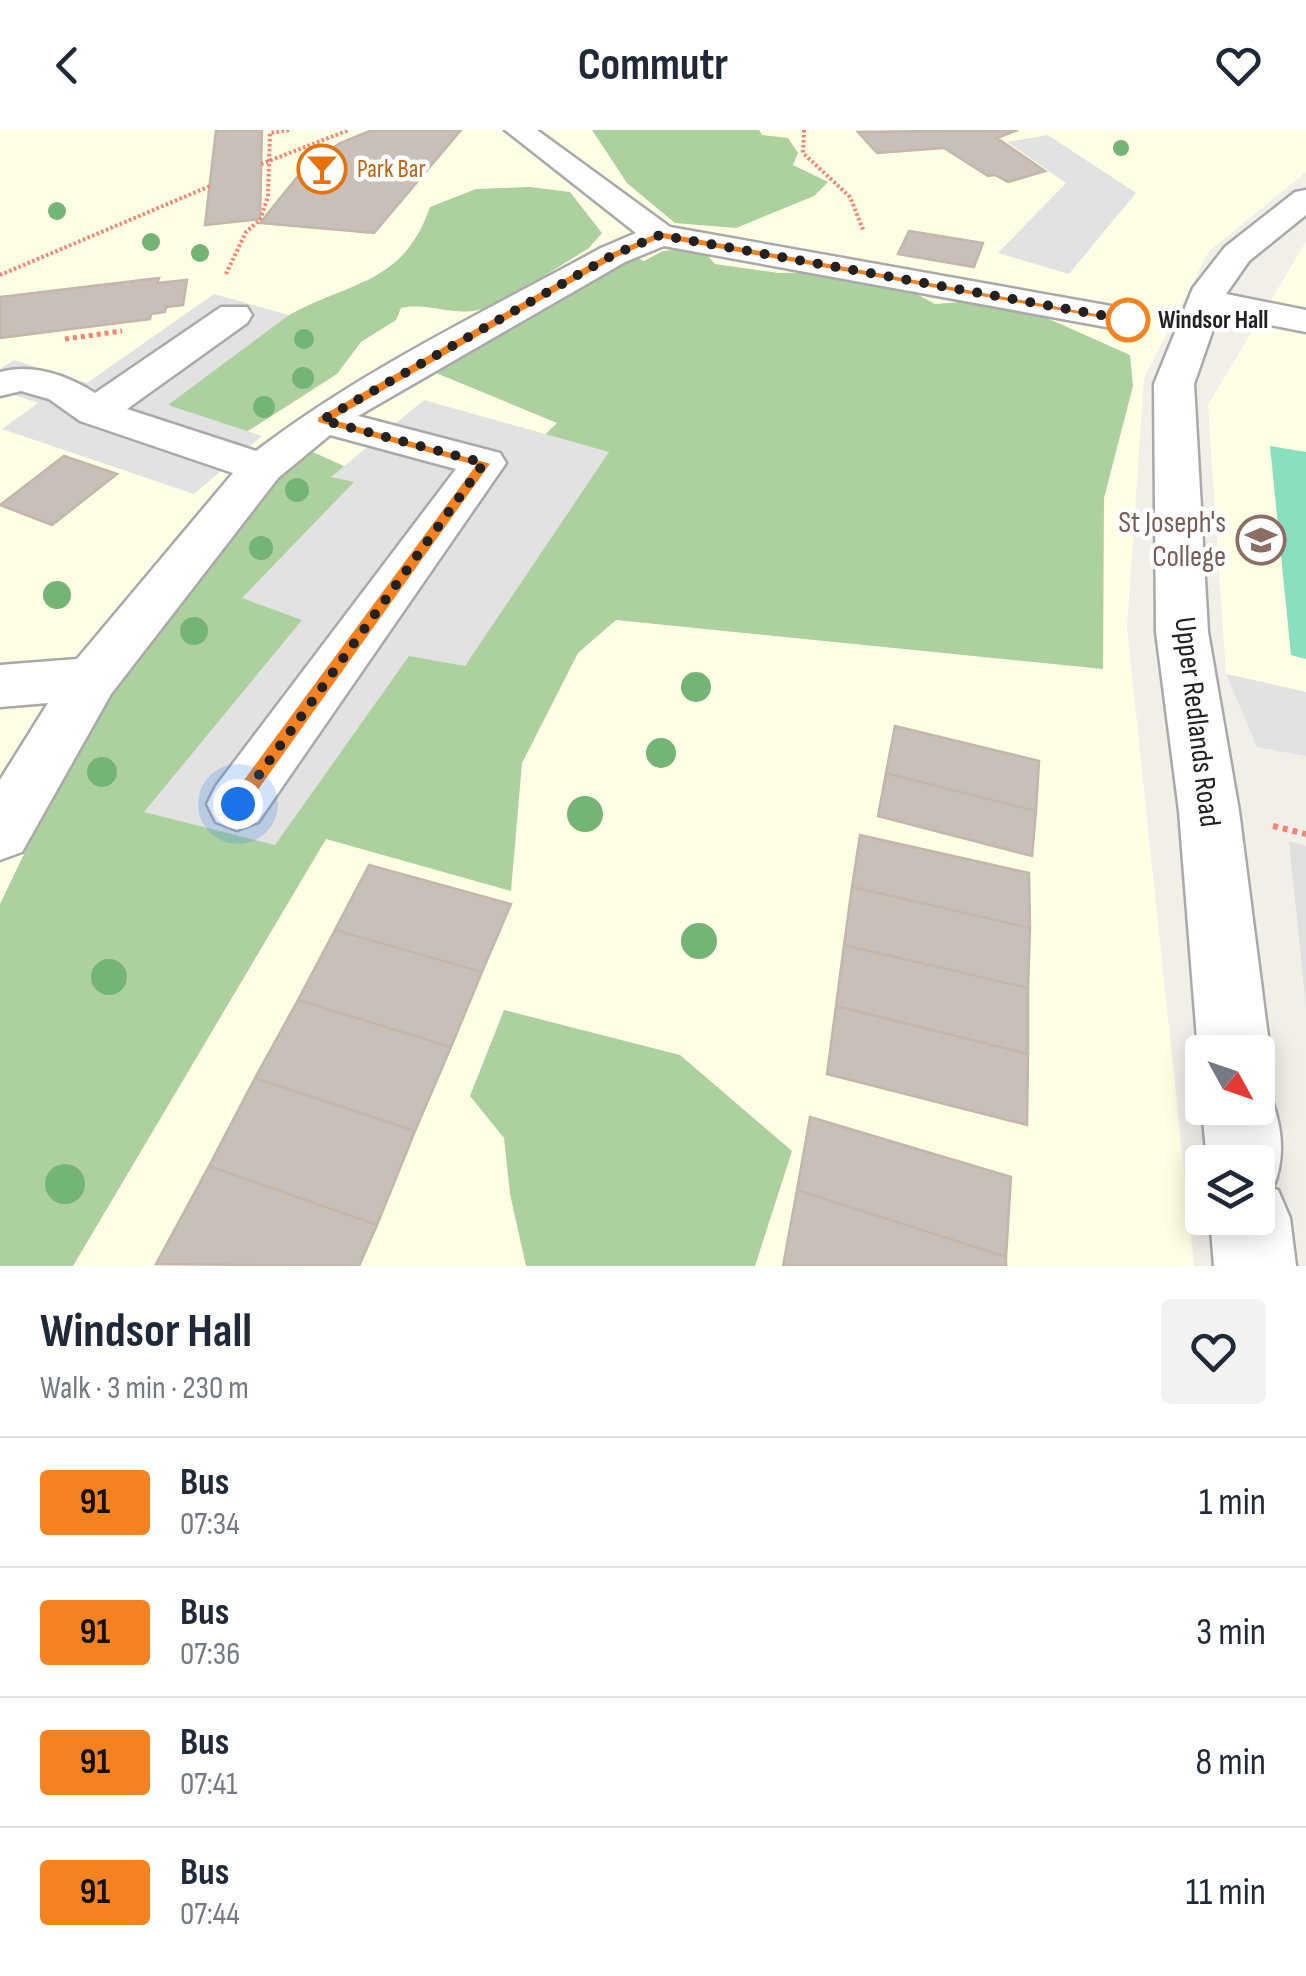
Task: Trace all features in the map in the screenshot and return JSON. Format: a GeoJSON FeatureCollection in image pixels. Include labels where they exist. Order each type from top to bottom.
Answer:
{"type":"FeatureCollection","features":[{"type":"Feature","properties":{"kind":"street"},"geometry":{"type":"LineString","coordinates":[[519,130],[660,235],[1128,320]]}},
{"type":"Feature","properties":{"kind":"street","name":"Upper Redlands Road"},"geometry":{"type":"LineString","coordinates":[[1232,1035],[1209,811],[1182,632],[1174,384],[1204,303],[1236,254],[1306,199]]}},
{"type":"Feature","properties":{"kind":"street"},"geometry":{"type":"LineString","coordinates":[[0,833],[92,679],[262,468],[322,420],[613,255],[660,235]]}},
{"type":"Feature","properties":{"kind":"street"},"geometry":{"type":"LineString","coordinates":[[1038,304],[1062,272]]}},
{"type":"Feature","properties":{"kind":"street"},"geometry":{"type":"LineString","coordinates":[[95,412],[225,299]]}},
{"type":"Feature","properties":{"kind":"street"},"geometry":{"type":"LineString","coordinates":[[1204,303],[1250,307],[1306,321]]}},
{"type":"Feature","properties":{"kind":"street"},"geometry":{"type":"LineString","coordinates":[[0,384],[22,378],[64,390],[95,412],[262,468]]}},
{"type":"Feature","properties":{"kind":"street"},"geometry":{"type":"LineString","coordinates":[[238,804],[484,463],[322,420]]}},
{"type":"Feature","properties":{"kind":"street"},"geometry":{"type":"LineString","coordinates":[[0,686],[92,679]]}},
{"type":"Feature","properties":{"kind":"street"},"geometry":{"type":"LineString","coordinates":[[1252,1235],[1256,1266]]}},
{"type":"Feature","properties":{"kind":"path"},"geometry":{"type":"LineString","coordinates":[[225,299],[233,263],[246,232],[260,220],[268,196],[270,131],[290,130]]}},
{"type":"Feature","properties":{"kind":"path"},"geometry":{"type":"LineString","coordinates":[[261,164],[349,130]]}},
{"type":"Feature","properties":{"kind":"path"},"geometry":{"type":"LineString","coordinates":[[804,130],[804,152],[850,194],[863,214],[864,233],[846,269]]}},
{"type":"Feature","properties":{"kind":"path"},"geometry":{"type":"LineString","coordinates":[[0,275],[210,186]]}},
{"type":"Feature","properties":{"kind":"path"},"geometry":{"type":"LineString","coordinates":[[60,340],[134,329]]}},
{"type":"Feature","properties":{"kind":"shaded area"},"geometry":{"type":"Polygon","coordinates":[[[0,130],[1306,130],[1306,172],[1209,251],[1144,378],[1127,628],[1185,1180],[1185,1235],[1191,1235],[1194,1266],[0,1266],[0,130]]]}},
{"type":"Feature","properties":{"kind":"shaded area"},"geometry":{"type":"Polygon","coordinates":[[[1048,135],[1136,193],[1069,274],[998,253],[1066,183],[1007,142],[1048,135]]]}},
{"type":"Feature","properties":{"kind":"shaded area","name":"St Joseph's College"},"geometry":{"type":"Polygon","coordinates":[[[1306,242],[1306,692],[1226,674],[1208,405],[1306,242]]]}},
{"type":"Feature","properties":{"kind":"shaded area"},"geometry":{"type":"Polygon","coordinates":[[[214,294],[289,315],[168,405],[262,436],[194,494],[2,429],[38,403],[0,390],[0,369],[14,360],[87,383],[214,294]]]}},
{"type":"Feature","properties":{"kind":"shaded area"},"geometry":{"type":"Polygon","coordinates":[[[424,400],[609,452],[465,666],[409,656],[275,845],[144,812],[302,620],[242,598],[354,482],[331,477],[424,400]]]}},
{"type":"Feature","properties":{"kind":"shaded area"},"geometry":{"type":"Polygon","coordinates":[[[1226,674],[1306,692],[1306,756],[1257,747],[1226,674]]]}},
{"type":"Feature","properties":{"kind":"shaded area"},"geometry":{"type":"Polygon","coordinates":[[[1289,841],[1306,846],[1306,1006],[1289,841]]]}},
{"type":"Feature","properties":{"kind":"green space"},"geometry":{"type":"Polygon","coordinates":[[[592,130],[759,130],[762,135],[788,138],[798,153],[793,165],[828,182],[814,196],[736,228],[675,223],[627,183],[592,130]]]}},
{"type":"Feature","properties":{"kind":"green space"},"geometry":{"type":"Polygon","coordinates":[[[530,187],[570,192],[602,233],[588,249],[489,306],[468,311],[401,308],[396,320],[361,342],[337,374],[245,433],[179,412],[166,403],[275,323],[391,266],[419,232],[430,207],[476,189],[530,187]]]}},
{"type":"Feature","properties":{"kind":"green space"},"geometry":{"type":"Polygon","coordinates":[[[700,247],[715,264],[779,273],[824,272],[911,291],[935,304],[1004,299],[1130,355],[1133,386],[1104,498],[1103,669],[616,620],[578,653],[522,763],[511,891],[326,839],[73,1266],[0,1266],[0,904],[124,646],[304,448],[388,486],[369,606],[557,423],[424,368],[628,253],[644,261],[663,251],[700,247]]]}},
{"type":"Feature","properties":{"kind":"green space"},"geometry":{"type":"Polygon","coordinates":[[[1270,446],[1306,452],[1306,659],[1291,655],[1270,446]]]}},
{"type":"Feature","properties":{"kind":"green space"},"geometry":{"type":"Polygon","coordinates":[[[504,1010],[680,1055],[792,1151],[755,1266],[526,1266],[510,1194],[504,1138],[470,1096],[504,1010]]]}},
{"type":"Feature","properties":{"kind":"building"},"geometry":{"type":"Polygon","coordinates":[[[216,130],[262,130],[260,219],[205,225],[216,130]]]}},
{"type":"Feature","properties":{"kind":"building"},"geometry":{"type":"Polygon","coordinates":[[[372,130],[461,130],[374,233],[260,223],[307,165],[340,143],[372,130]]]}},
{"type":"Feature","properties":{"kind":"building"},"geometry":{"type":"Polygon","coordinates":[[[1018,130],[997,138],[1045,171],[1008,182],[988,176],[944,148],[877,153],[858,132],[1018,130]]]}},
{"type":"Feature","properties":{"kind":"building"},"geometry":{"type":"Polygon","coordinates":[[[909,231],[983,243],[974,267],[898,254],[909,231]]]}},
{"type":"Feature","properties":{"kind":"building"},"geometry":{"type":"Polygon","coordinates":[[[159,278],[157,283],[187,280],[183,305],[166,307],[165,312],[151,314],[150,319],[0,338],[0,297],[159,278]]]}},
{"type":"Feature","properties":{"kind":"building"},"geometry":{"type":"Polygon","coordinates":[[[64,456],[117,474],[52,525],[0,505],[64,456]]]}},
{"type":"Feature","properties":{"kind":"building"},"geometry":{"type":"Polygon","coordinates":[[[895,726],[1039,761],[1036,811],[886,773],[895,726]]]}},
{"type":"Feature","properties":{"kind":"building"},"geometry":{"type":"Polygon","coordinates":[[[886,773],[1036,811],[1032,856],[878,816],[886,773]]]}},
{"type":"Feature","properties":{"kind":"building"},"geometry":{"type":"Polygon","coordinates":[[[860,835],[1029,873],[1030,928],[852,887],[860,835]]]}},
{"type":"Feature","properties":{"kind":"building"},"geometry":{"type":"Polygon","coordinates":[[[369,865],[511,904],[482,972],[335,930],[369,865]]]}},
{"type":"Feature","properties":{"kind":"building"},"geometry":{"type":"Polygon","coordinates":[[[852,887],[1030,928],[1028,988],[844,945],[852,887]]]}},
{"type":"Feature","properties":{"kind":"building"},"geometry":{"type":"Polygon","coordinates":[[[335,930],[482,972],[451,1047],[298,1000],[335,930]]]}},
{"type":"Feature","properties":{"kind":"building"},"geometry":{"type":"Polygon","coordinates":[[[844,945],[1028,988],[1028,1054],[836,1006],[844,945]]]}},
{"type":"Feature","properties":{"kind":"building"},"geometry":{"type":"Polygon","coordinates":[[[298,1000],[451,1047],[415,1131],[255,1078],[298,1000]]]}},
{"type":"Feature","properties":{"kind":"building"},"geometry":{"type":"Polygon","coordinates":[[[836,1006],[1028,1054],[1027,1125],[827,1074],[836,1006]]]}},
{"type":"Feature","properties":{"kind":"building"},"geometry":{"type":"Polygon","coordinates":[[[255,1078],[415,1131],[377,1225],[209,1166],[255,1078]]]}},
{"type":"Feature","properties":{"kind":"building"},"geometry":{"type":"Polygon","coordinates":[[[810,1117],[1011,1177],[1006,1257],[797,1190],[810,1117]]]}},
{"type":"Feature","properties":{"kind":"building"},"geometry":{"type":"Polygon","coordinates":[[[209,1166],[377,1225],[359,1266],[156,1264],[209,1166]]]}},
{"type":"Feature","properties":{"kind":"building"},"geometry":{"type":"Polygon","coordinates":[[[797,1190],[1006,1257],[1006,1266],[783,1266],[797,1190]]]}},
{"type":"Feature","properties":{"kind":"bus line","name":"91"},"geometry":{"type":"LineString","coordinates":[[238,804],[484,463],[322,420],[613,255],[660,235],[1128,320]]}},
{"type":"Feature","properties":{"kind":"place","name":"Park Bar"},"geometry":{"type":"Point","coordinates":[322,169]}},
{"type":"Feature","properties":{"kind":"place","name":"Windsor Hall"},"geometry":{"type":"Point","coordinates":[1128,320]}},
{"type":"Feature","properties":{"kind":"place","name":"St Joseph's College"},"geometry":{"type":"Point","coordinates":[1261,540]}},
{"type":"Feature","properties":{"kind":"route"},"geometry":{"type":"LineString","coordinates":[[238,804],[484,463],[322,420],[613,255],[660,235],[1128,320]]}}]}
